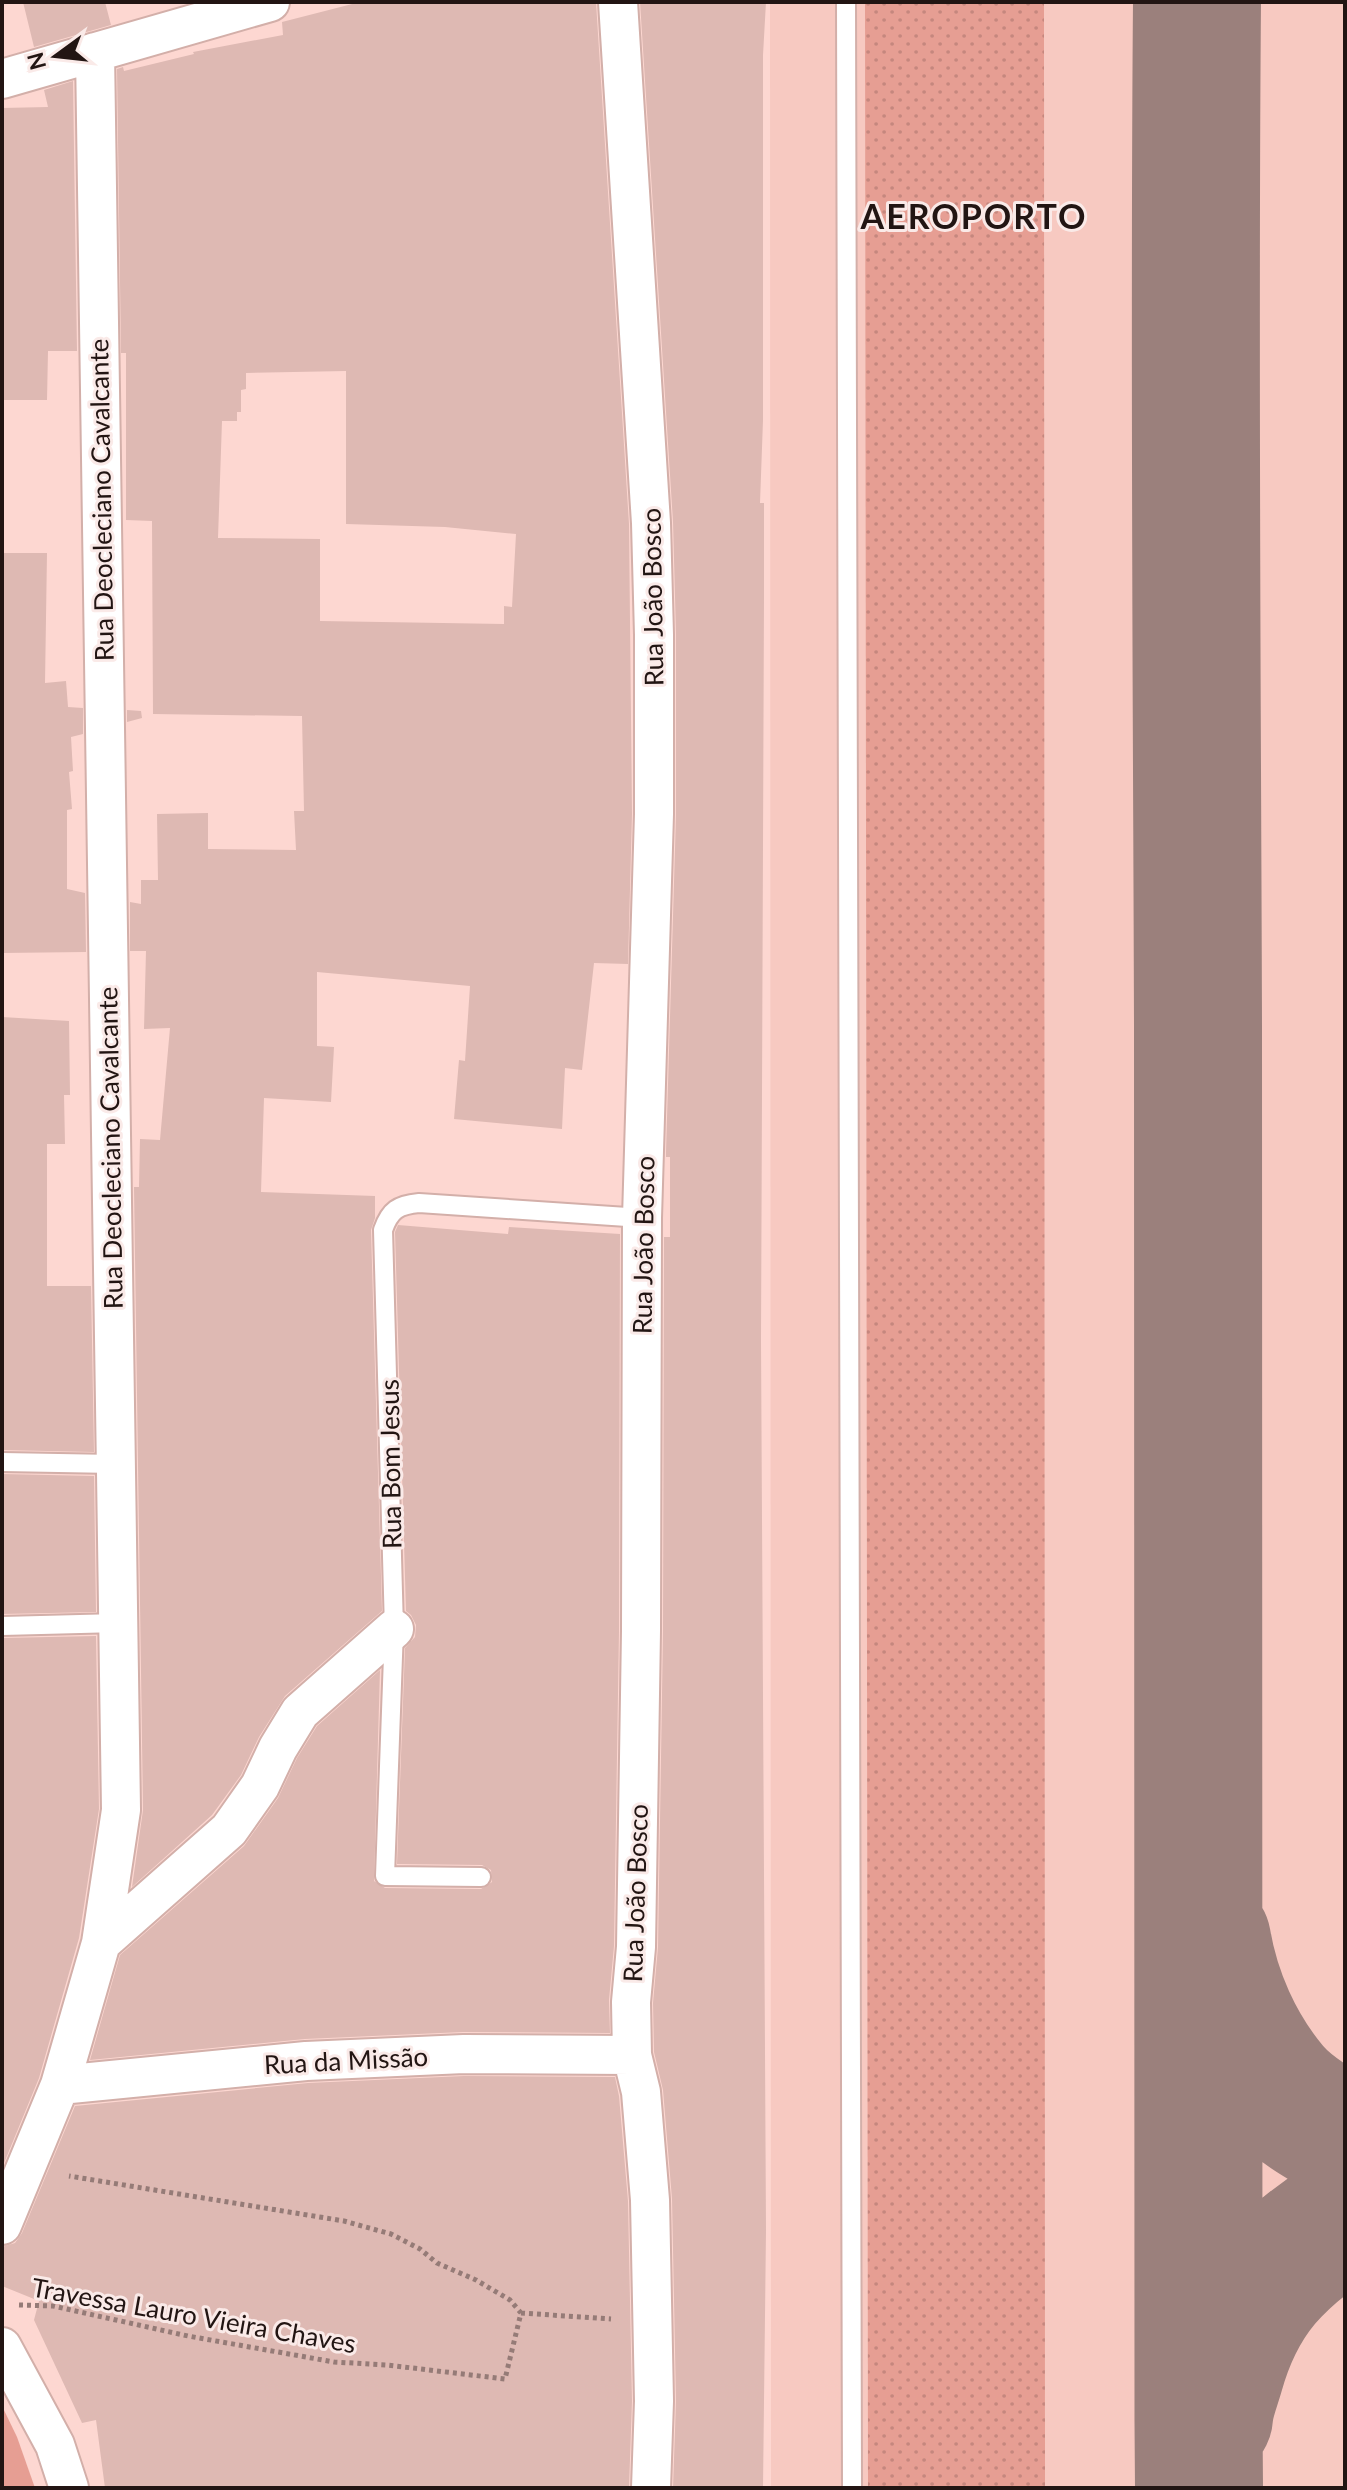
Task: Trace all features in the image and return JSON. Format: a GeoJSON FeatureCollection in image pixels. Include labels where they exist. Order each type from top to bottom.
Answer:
{"type":"FeatureCollection","features":[{"type":"Feature","properties":{"kind":"street"},"geometry":{"type":"LineString","coordinates":[[2,79],[270,2]]}},
{"type":"Feature","properties":{"kind":"street","name":"Rua João Bosco"},"geometry":{"type":"LineString","coordinates":[[618,2],[651,523],[654,635],[654,814],[642,1218],[636,1947],[631,2002],[632,2055],[641,2092],[650,2200],[654,2401],[651,2488]]}},
{"type":"Feature","properties":{"kind":"street","name":"Rua Deocleciano Cavalcante"},"geometry":{"type":"LineString","coordinates":[[2,2225],[60,2085],[101,1943],[121,1810],[95,52]]}},
{"type":"Feature","properties":{"kind":"street"},"geometry":{"type":"LineString","coordinates":[[101,1943],[229,1830],[260,1786],[300,1712],[394,1629]]}},
{"type":"Feature","properties":{"kind":"street","name":"Rua da Missão"},"geometry":{"type":"LineString","coordinates":[[60,2085],[306,2061],[464,2054],[632,2055]]}},
{"type":"Feature","properties":{"kind":"street"},"geometry":{"type":"LineString","coordinates":[[2,2347],[55,2445],[69,2488]]}},
{"type":"Feature","properties":{"kind":"lane"},"geometry":{"type":"LineString","coordinates":[[846,2],[852,2488]]}},
{"type":"Feature","properties":{"kind":"lane","name":"Rua Bom Jesus"},"geometry":{"type":"LineString","coordinates":[[481,1877],[385,1876],[394,1629],[383,1230],[389,1213],[403,1205],[419,1203],[642,1218]]}},
{"type":"Feature","properties":{"kind":"lane"},"geometry":{"type":"LineString","coordinates":[[2,1462],[115,1464]]}},
{"type":"Feature","properties":{"kind":"lane"},"geometry":{"type":"LineString","coordinates":[[2,1626],[119,1623]]}},
{"type":"Feature","properties":{"kind":"path"},"geometry":{"type":"LineString","coordinates":[[24,2169],[344,2221],[391,2234],[420,2249],[437,2263],[499,2293],[521,2313],[652,2321]]}},
{"type":"Feature","properties":{"kind":"path","name":"Travessa Lauro Vieira Chaves"},"geometry":{"type":"LineString","coordinates":[[15,2305],[53,2306],[188,2336],[334,2362],[505,2379],[521,2313]]}},
{"type":"Feature","properties":{"kind":"shaded area"},"geometry":{"type":"Polygon","coordinates":[[[770,2],[1345,2],[1345,2488],[771,2488],[770,2]]]}},
{"type":"Feature","properties":{"kind":"shaded area"},"geometry":{"type":"Polygon","coordinates":[[[865,2],[1044,2],[1045,2488],[868,2488],[865,2]]]}},
{"type":"Feature","properties":{"kind":"shaded area"},"geometry":{"type":"Polygon","coordinates":[[[2,2406],[17,2437],[35,2488],[2,2488],[2,2406]]]}},
{"type":"Feature","properties":{"kind":"building"},"geometry":{"type":"Polygon","coordinates":[[[23,2],[105,2],[111,25],[34,47],[23,2]]]}},
{"type":"Feature","properties":{"kind":"building"},"geometry":{"type":"Polygon","coordinates":[[[360,2],[596,2],[629,524],[632,814],[628,964],[594,963],[582,1070],[565,1068],[562,1129],[454,1119],[459,1060],[465,1061],[470,986],[317,972],[317,1046],[334,1047],[331,1102],[264,1098],[261,1192],[375,1196],[375,1218],[371,1230],[382,1611],[285,1696],[259,1737],[241,1775],[212,1815],[132,1887],[143,1810],[134,1187],[139,1187],[140,1139],[160,1140],[170,1028],[144,1029],[146,951],[130,951],[130,902],[141,904],[141,880],[158,880],[157,814],[208,813],[208,849],[296,850],[294,811],[304,811],[302,716],[153,714],[152,521],[126,520],[126,353],[121,353],[117,69],[123,67],[124,71],[193,52],[283,35],[282,22],[360,2]],[[346,371],[246,373],[246,389],[241,390],[241,412],[237,412],[237,421],[222,421],[218,538],[320,539],[320,621],[504,624],[504,606],[512,607],[516,534],[445,527],[346,524],[346,371]]]}},
{"type":"Feature","properties":{"kind":"building"},"geometry":{"type":"Polygon","coordinates":[[[640,2],[766,2],[760,503],[764,503],[761,1341],[766,2230],[763,2488],[673,2488],[676,2401],[672,2199],[663,2090],[654,2052],[653,2003],[658,1947],[663,1631],[664,1237],[670,1237],[670,1157],[666,1157],[666,1152],[676,815],[676,634],[673,522],[640,2]]]}},
{"type":"Feature","properties":{"kind":"building"},"geometry":{"type":"Polygon","coordinates":[[[73,81],[77,351],[48,351],[47,400],[2,400],[2,108],[48,107],[44,90],[73,81]]]}},
{"type":"Feature","properties":{"kind":"building"},"geometry":{"type":"Polygon","coordinates":[[[2,553],[47,553],[45,683],[66,681],[68,707],[83,708],[83,734],[71,737],[73,771],[69,772],[72,809],[67,810],[67,889],[85,893],[86,952],[2,953],[2,553]]]}},
{"type":"Feature","properties":{"kind":"building"},"geometry":{"type":"Polygon","coordinates":[[[127,710],[141,711],[142,718],[127,722],[127,710]]]}},
{"type":"Feature","properties":{"kind":"building"},"geometry":{"type":"Polygon","coordinates":[[[2,1017],[69,1021],[70,1095],[64,1095],[65,1144],[47,1144],[47,1286],[91,1286],[94,1452],[2,1450],[2,1017]]]}},
{"type":"Feature","properties":{"kind":"building"},"geometry":{"type":"Polygon","coordinates":[[[398,1225],[508,1234],[509,1227],[620,1234],[619,1631],[610,2033],[463,2032],[305,2039],[90,2060],[120,1955],[244,1846],[278,1798],[317,1726],[380,1670],[374,1881],[385,1888],[481,1889],[492,1882],[491,1870],[482,1865],[397,1864],[405,1648],[415,1637],[416,1625],[406,1611],[395,1232],[398,1225]]]}},
{"type":"Feature","properties":{"kind":"building"},"geometry":{"type":"Polygon","coordinates":[[[2,1474],[94,1476],[96,1612],[2,1614],[2,1474]]]}},
{"type":"Feature","properties":{"kind":"building"},"geometry":{"type":"Polygon","coordinates":[[[96,1636],[99,1809],[79,1938],[39,2078],[2,2168],[2,1638],[96,1636]]]}},
{"type":"Feature","properties":{"kind":"building"},"geometry":{"type":"Polygon","coordinates":[[[464,2076],[615,2077],[628,2201],[632,2401],[629,2488],[105,2488],[96,2420],[82,2423],[34,2320],[39,2301],[2,2286],[2,2247],[15,2243],[22,2233],[75,2106],[308,2083],[464,2076]]]}},
{"type":"Feature","properties":{"kind":"taxiway"},"geometry":{"type":"LineString","coordinates":[[1197,2],[1199,2488]]}},
{"type":"Feature","properties":{"kind":"taxiway"},"geometry":{"type":"LineString","coordinates":[[1207,1940],[1223,1999],[1261,2071],[1290,2102],[1345,2138]]}},
{"type":"Feature","properties":{"kind":"taxiway"},"geometry":{"type":"LineString","coordinates":[[1209,2417],[1229,2347],[1252,2302],[1282,2265],[1345,2217]]}},
{"type":"Feature","properties":{"kind":"district","name":"AEROPORTO"},"geometry":{"type":"Point","coordinates":[974,215]}}]}
